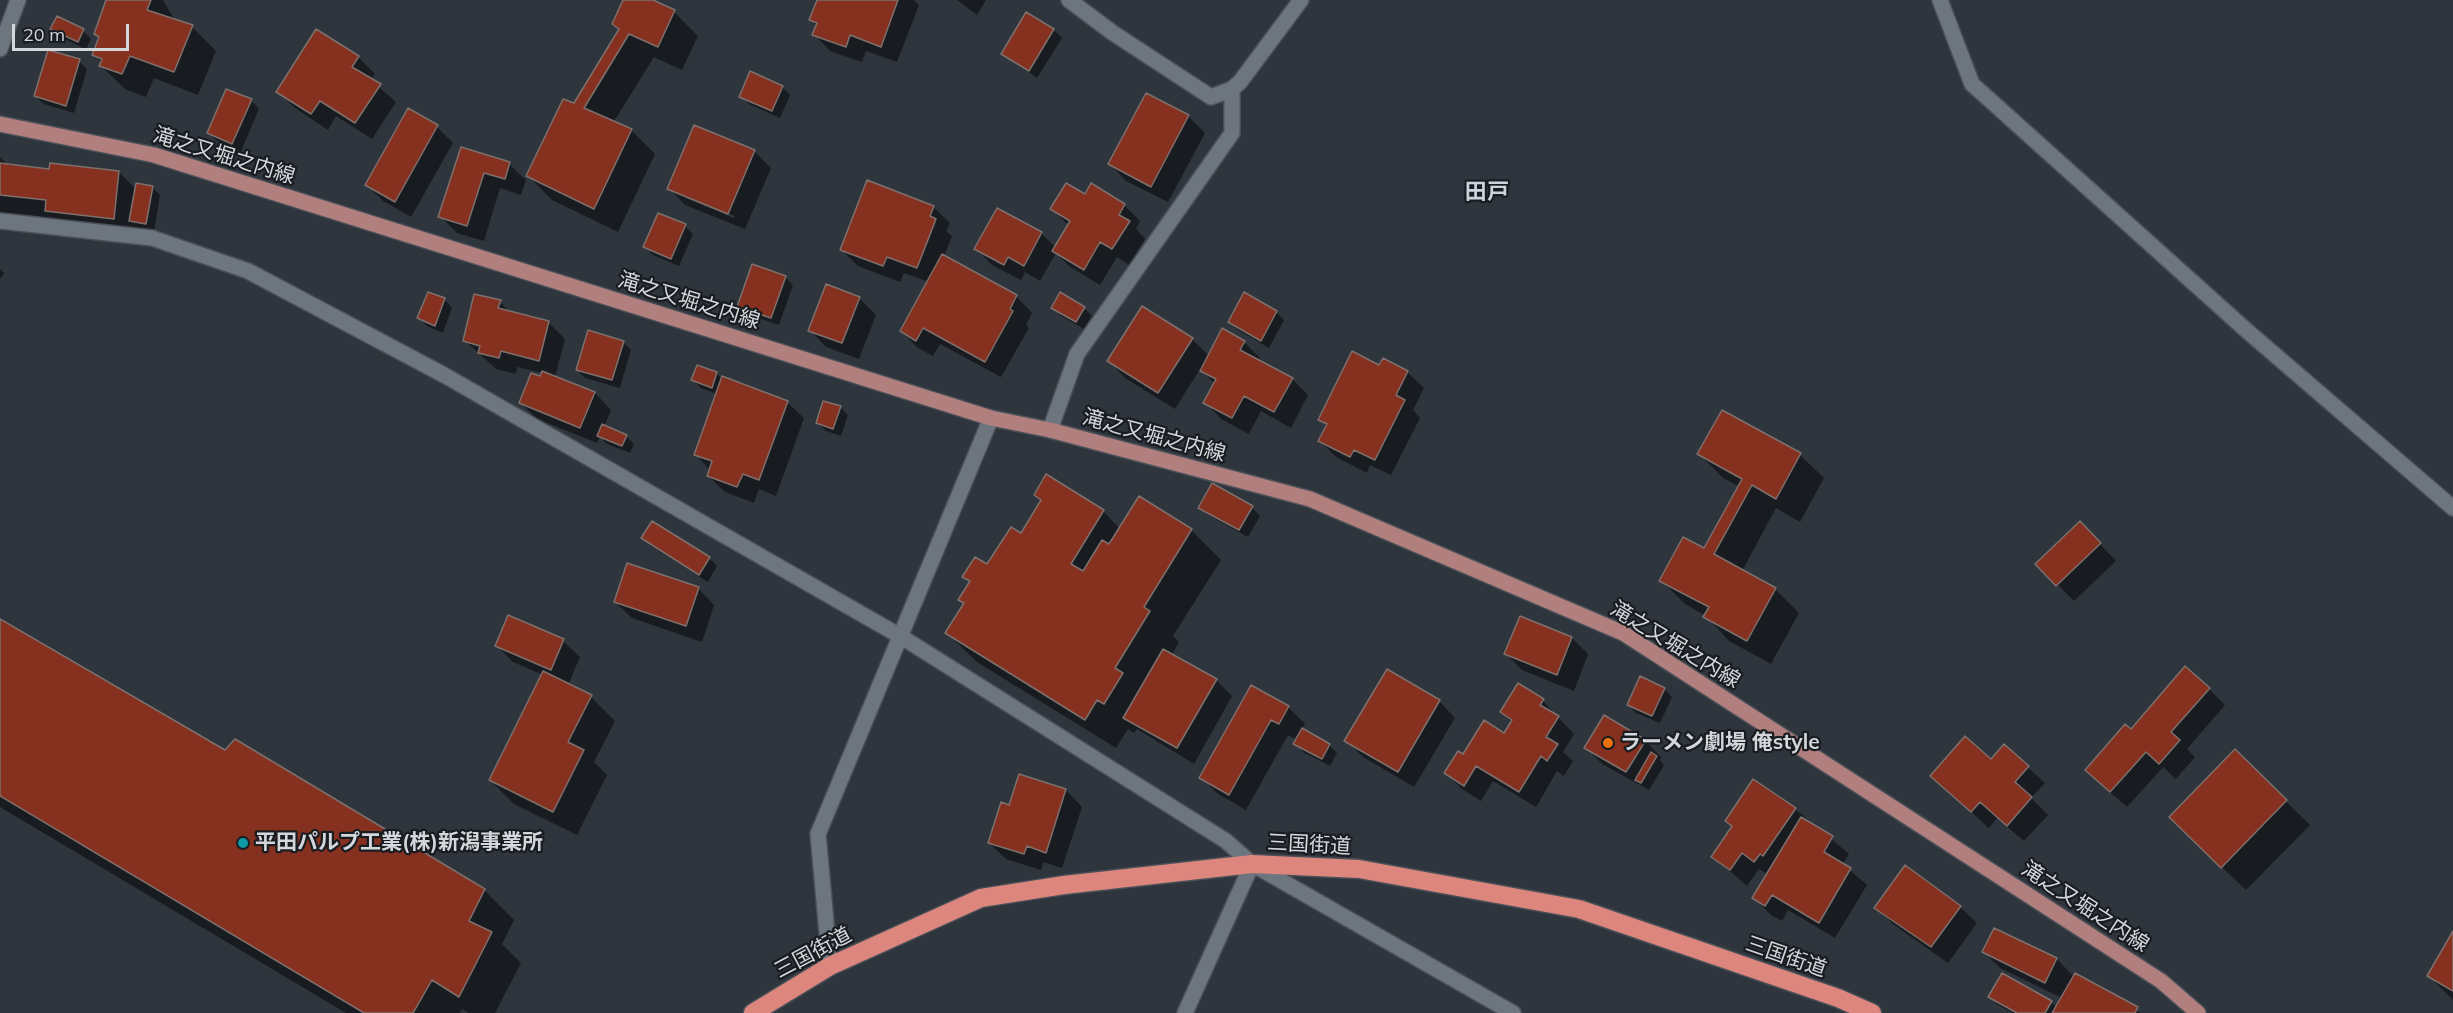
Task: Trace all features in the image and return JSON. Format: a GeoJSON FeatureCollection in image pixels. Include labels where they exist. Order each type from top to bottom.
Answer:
{"type":"FeatureCollection","features":[{"type":"Feature","properties":{"kind":"highway","name":"三国街道"},"geometry":{"type":"LineString","coordinates":[[753,1013],[830,966],[981,898],[1064,885],[1252,864],[1359,869],[1579,909],[1838,998],[1872,1013]]}},
{"type":"Feature","properties":{"kind":"main road","name":"滝之又堀之内線"},"geometry":{"type":"LineString","coordinates":[[0,124],[154,155],[991,418],[1050,430],[1310,499],[1623,633],[2161,981],[2198,1013]]}},
{"type":"Feature","properties":{"kind":"street"},"geometry":{"type":"LineString","coordinates":[[0,50],[18,0]]}},
{"type":"Feature","properties":{"kind":"street"},"geometry":{"type":"LineString","coordinates":[[1070,0],[1113,33],[1211,97],[1232,89],[1301,0]]}},
{"type":"Feature","properties":{"kind":"street"},"geometry":{"type":"LineString","coordinates":[[1940,0],[1972,84],[2246,330],[2453,508]]}},
{"type":"Feature","properties":{"kind":"street"},"geometry":{"type":"LineString","coordinates":[[1050,430],[1077,354],[1232,133],[1232,89]]}},
{"type":"Feature","properties":{"kind":"street"},"geometry":{"type":"LineString","coordinates":[[0,221],[152,237],[248,272],[444,375],[900,636],[1226,841],[1252,864],[1513,1013]]}},
{"type":"Feature","properties":{"kind":"street"},"geometry":{"type":"LineString","coordinates":[[830,966],[818,834],[991,418]]}},
{"type":"Feature","properties":{"kind":"street"},"geometry":{"type":"LineString","coordinates":[[1185,1013],[1252,864]]}},
{"type":"Feature","properties":{"kind":"building"},"geometry":{"type":"Polygon","coordinates":[[[106,0],[151,0],[147,10],[193,25],[174,72],[130,56],[122,74],[99,66],[102,59],[92,55],[99,37],[94,34],[106,0]]]}},
{"type":"Feature","properties":{"kind":"building"},"geometry":{"type":"Polygon","coordinates":[[[623,0],[653,0],[675,10],[658,47],[629,34],[584,108],[632,129],[594,209],[526,176],[563,99],[574,103],[619,29],[612,24],[623,0]]]}},
{"type":"Feature","properties":{"kind":"building"},"geometry":{"type":"Polygon","coordinates":[[[817,0],[898,0],[881,47],[850,35],[846,47],[812,35],[817,23],[809,20],[817,0]]]}},
{"type":"Feature","properties":{"kind":"building"},"geometry":{"type":"Polygon","coordinates":[[[1026,12],[1054,29],[1029,71],[1001,54],[1026,12]]]}},
{"type":"Feature","properties":{"kind":"building"},"geometry":{"type":"Polygon","coordinates":[[[57,16],[84,29],[78,42],[50,29],[57,16]]]}},
{"type":"Feature","properties":{"kind":"building"},"geometry":{"type":"Polygon","coordinates":[[[316,29],[359,56],[352,67],[381,84],[355,123],[320,101],[311,114],[276,92],[316,29]]]}},
{"type":"Feature","properties":{"kind":"building"},"geometry":{"type":"Polygon","coordinates":[[[48,50],[80,59],[66,106],[34,96],[48,50]]]}},
{"type":"Feature","properties":{"kind":"building"},"geometry":{"type":"Polygon","coordinates":[[[750,71],[783,86],[772,111],[739,97],[750,71]]]}},
{"type":"Feature","properties":{"kind":"building"},"geometry":{"type":"Polygon","coordinates":[[[226,89],[252,99],[232,144],[207,133],[226,89]]]}},
{"type":"Feature","properties":{"kind":"building"},"geometry":{"type":"Polygon","coordinates":[[[1146,93],[1189,115],[1151,187],[1108,164],[1146,93]]]}},
{"type":"Feature","properties":{"kind":"building"},"geometry":{"type":"Polygon","coordinates":[[[408,108],[438,125],[395,202],[365,185],[408,108]]]}},
{"type":"Feature","properties":{"kind":"building"},"geometry":{"type":"Polygon","coordinates":[[[694,125],[755,150],[728,214],[667,189],[694,125]]]}},
{"type":"Feature","properties":{"kind":"building"},"geometry":{"type":"Polygon","coordinates":[[[461,147],[510,162],[505,179],[484,173],[467,226],[438,217],[461,147]]]}},
{"type":"Feature","properties":{"kind":"building"},"geometry":{"type":"Polygon","coordinates":[[[0,163],[49,169],[50,163],[119,171],[114,219],[45,211],[46,200],[0,195],[0,163]]]}},
{"type":"Feature","properties":{"kind":"building"},"geometry":{"type":"Polygon","coordinates":[[[867,180],[934,206],[930,216],[936,219],[917,268],[887,257],[883,266],[840,250],[867,180]]]}},
{"type":"Feature","properties":{"kind":"building"},"geometry":{"type":"Polygon","coordinates":[[[136,183],[153,186],[146,224],[129,221],[136,183]]]}},
{"type":"Feature","properties":{"kind":"building"},"geometry":{"type":"Polygon","coordinates":[[[1066,183],[1085,194],[1091,183],[1125,204],[1119,215],[1130,221],[1112,249],[1100,242],[1084,270],[1052,251],[1070,221],[1050,209],[1066,183]]]}},
{"type":"Feature","properties":{"kind":"building"},"geometry":{"type":"Polygon","coordinates":[[[997,208],[1042,232],[1024,266],[1008,257],[1004,265],[974,249],[997,208]]]}},
{"type":"Feature","properties":{"kind":"building"},"geometry":{"type":"Polygon","coordinates":[[[658,213],[686,224],[671,259],[643,247],[658,213]]]}},
{"type":"Feature","properties":{"kind":"building"},"geometry":{"type":"Polygon","coordinates":[[[942,254],[1017,295],[1010,309],[1013,311],[985,362],[923,328],[916,341],[900,331],[942,254]]]}},
{"type":"Feature","properties":{"kind":"building"},"geometry":{"type":"Polygon","coordinates":[[[752,264],[786,276],[771,318],[737,307],[752,264]]]}},
{"type":"Feature","properties":{"kind":"building"},"geometry":{"type":"Polygon","coordinates":[[[826,284],[860,297],[842,343],[808,331],[826,284]]]}},
{"type":"Feature","properties":{"kind":"building"},"geometry":{"type":"Polygon","coordinates":[[[428,292],[445,298],[435,326],[417,318],[428,292]]]}},
{"type":"Feature","properties":{"kind":"building"},"geometry":{"type":"Polygon","coordinates":[[[1060,292],[1085,307],[1076,322],[1051,308],[1060,292]]]}},
{"type":"Feature","properties":{"kind":"building"},"geometry":{"type":"Polygon","coordinates":[[[1244,292],[1277,311],[1261,341],[1228,322],[1244,292]]]}},
{"type":"Feature","properties":{"kind":"building"},"geometry":{"type":"Polygon","coordinates":[[[474,294],[501,300],[498,308],[549,321],[539,361],[501,351],[499,358],[478,353],[480,346],[463,341],[474,294]]]}},
{"type":"Feature","properties":{"kind":"building"},"geometry":{"type":"Polygon","coordinates":[[[1142,306],[1193,338],[1158,393],[1107,361],[1142,306]]]}},
{"type":"Feature","properties":{"kind":"building"},"geometry":{"type":"Polygon","coordinates":[[[1222,328],[1245,341],[1240,350],[1293,378],[1274,412],[1244,396],[1232,418],[1203,403],[1216,379],[1200,371],[1222,328]]]}},
{"type":"Feature","properties":{"kind":"building"},"geometry":{"type":"Polygon","coordinates":[[[588,330],[624,341],[612,380],[576,370],[588,330]]]}},
{"type":"Feature","properties":{"kind":"building"},"geometry":{"type":"Polygon","coordinates":[[[1352,351],[1379,365],[1383,358],[1408,371],[1396,395],[1405,400],[1375,460],[1354,450],[1350,457],[1318,441],[1327,424],[1318,420],[1352,351]]]}},
{"type":"Feature","properties":{"kind":"building"},"geometry":{"type":"Polygon","coordinates":[[[697,365],[717,372],[712,388],[691,380],[697,365]]]}},
{"type":"Feature","properties":{"kind":"building"},"geometry":{"type":"Polygon","coordinates":[[[542,371],[595,392],[580,428],[519,403],[531,373],[540,376],[542,371]]]}},
{"type":"Feature","properties":{"kind":"building"},"geometry":{"type":"Polygon","coordinates":[[[722,376],[788,401],[759,480],[743,474],[737,487],[707,476],[712,461],[694,455],[722,376]]]}},
{"type":"Feature","properties":{"kind":"building"},"geometry":{"type":"Polygon","coordinates":[[[823,401],[841,406],[833,429],[816,423],[823,401]]]}},
{"type":"Feature","properties":{"kind":"building"},"geometry":{"type":"Polygon","coordinates":[[[1722,410],[1801,453],[1776,499],[1752,485],[1714,554],[1776,588],[1747,641],[1703,617],[1709,607],[1659,581],[1683,537],[1704,548],[1742,479],[1697,454],[1722,410]]]}},
{"type":"Feature","properties":{"kind":"building"},"geometry":{"type":"Polygon","coordinates":[[[602,424],[627,435],[622,446],[597,436],[602,424]]]}},
{"type":"Feature","properties":{"kind":"building"},"geometry":{"type":"Polygon","coordinates":[[[1046,474],[1104,510],[1071,564],[1083,571],[1102,540],[1109,544],[1139,496],[1192,529],[1144,607],[1150,611],[1115,668],[1123,673],[1104,704],[1097,700],[1085,720],[945,633],[964,603],[958,600],[970,581],[962,577],[975,557],[987,564],[1011,527],[1021,533],[1041,500],[1034,495],[1046,474]]]}},
{"type":"Feature","properties":{"kind":"building"},"geometry":{"type":"Polygon","coordinates":[[[1212,483],[1253,506],[1239,530],[1198,508],[1212,483]]]}},
{"type":"Feature","properties":{"kind":"building"},"geometry":{"type":"Polygon","coordinates":[[[652,521],[710,557],[699,575],[641,538],[652,521]]]}},
{"type":"Feature","properties":{"kind":"building"},"geometry":{"type":"Polygon","coordinates":[[[2080,521],[2101,543],[2056,586],[2035,564],[2080,521]]]}},
{"type":"Feature","properties":{"kind":"building"},"geometry":{"type":"Polygon","coordinates":[[[627,563],[699,587],[686,626],[614,602],[627,563]]]}},
{"type":"Feature","properties":{"kind":"building"},"geometry":{"type":"Polygon","coordinates":[[[508,615],[564,639],[551,670],[495,646],[508,615]]]}},
{"type":"Feature","properties":{"kind":"building"},"geometry":{"type":"Polygon","coordinates":[[[1520,616],[1572,637],[1557,675],[1504,654],[1520,616]]]}},
{"type":"Feature","properties":{"kind":"building","name":"平田パルプ工業(株)新潟事業所"},"geometry":{"type":"Polygon","coordinates":[[[0,619],[225,750],[235,739],[485,889],[469,921],[492,932],[459,997],[432,980],[413,1013],[364,1013],[0,796],[0,619]]]}},
{"type":"Feature","properties":{"kind":"building"},"geometry":{"type":"Polygon","coordinates":[[[1163,649],[1217,679],[1177,748],[1123,718],[1163,649]]]}},
{"type":"Feature","properties":{"kind":"building"},"geometry":{"type":"Polygon","coordinates":[[[2185,666],[2210,688],[2171,732],[2180,740],[2159,764],[2146,752],[2110,792],[2085,770],[2125,724],[2131,729],[2185,666]]]}},
{"type":"Feature","properties":{"kind":"building"},"geometry":{"type":"Polygon","coordinates":[[[1387,669],[1440,700],[1398,772],[1344,741],[1387,669]]]}},
{"type":"Feature","properties":{"kind":"building"},"geometry":{"type":"Polygon","coordinates":[[[543,671],[592,695],[568,742],[584,750],[553,812],[489,780],[543,671]]]}},
{"type":"Feature","properties":{"kind":"building"},"geometry":{"type":"Polygon","coordinates":[[[1640,676],[1665,688],[1652,716],[1627,705],[1640,676]]]}},
{"type":"Feature","properties":{"kind":"building"},"geometry":{"type":"Polygon","coordinates":[[[1518,683],[1544,699],[1540,705],[1559,716],[1546,737],[1558,744],[1547,761],[1541,756],[1519,792],[1476,766],[1464,786],[1444,773],[1458,751],[1463,754],[1484,720],[1504,733],[1512,720],[1500,712],[1518,683]]]}},
{"type":"Feature","properties":{"kind":"building"},"geometry":{"type":"Polygon","coordinates":[[[1251,685],[1289,706],[1279,724],[1271,720],[1229,795],[1199,778],[1251,685]]]}},
{"type":"Feature","properties":{"kind":"building"},"geometry":{"type":"Polygon","coordinates":[[[1604,715],[1646,740],[1626,772],[1584,748],[1604,715]]]}},
{"type":"Feature","properties":{"kind":"building"},"geometry":{"type":"Polygon","coordinates":[[[1302,728],[1330,744],[1322,759],[1293,744],[1302,728]]]}},
{"type":"Feature","properties":{"kind":"building"},"geometry":{"type":"Polygon","coordinates":[[[1965,736],[1991,759],[2004,744],[2029,766],[2015,782],[2032,797],[2007,826],[1980,802],[1971,812],[1930,776],[1965,736]]]}},
{"type":"Feature","properties":{"kind":"building"},"geometry":{"type":"Polygon","coordinates":[[[2235,749],[2287,800],[2221,868],[2169,817],[2235,749]]]}},
{"type":"Feature","properties":{"kind":"building"},"geometry":{"type":"Polygon","coordinates":[[[1651,752],[1657,756],[1641,783],[1635,780],[1651,752]]]}},
{"type":"Feature","properties":{"kind":"building"},"geometry":{"type":"Polygon","coordinates":[[[1019,774],[1066,789],[1046,853],[1027,846],[1024,854],[988,843],[1001,802],[1009,805],[1019,774]]]}},
{"type":"Feature","properties":{"kind":"building"},"geometry":{"type":"Polygon","coordinates":[[[1753,779],[1796,808],[1763,856],[1760,854],[1754,862],[1742,853],[1730,870],[1711,857],[1732,826],[1725,821],[1753,779]]]}},
{"type":"Feature","properties":{"kind":"building"},"geometry":{"type":"Polygon","coordinates":[[[1801,817],[1833,836],[1824,852],[1851,868],[1819,923],[1772,895],[1765,906],[1752,898],[1801,817]]]}},
{"type":"Feature","properties":{"kind":"building"},"geometry":{"type":"Polygon","coordinates":[[[1905,865],[1961,906],[1931,947],[1874,908],[1905,865]]]}},
{"type":"Feature","properties":{"kind":"building"},"geometry":{"type":"Polygon","coordinates":[[[1994,928],[2057,958],[2045,983],[1982,952],[1994,928]]]}},
{"type":"Feature","properties":{"kind":"building"},"geometry":{"type":"Polygon","coordinates":[[[2453,931],[2453,991],[2427,976],[2453,931]]]}},
{"type":"Feature","properties":{"kind":"building"},"geometry":{"type":"Polygon","coordinates":[[[2002,973],[2052,1001],[2045,1013],[2017,1013],[1988,997],[2002,973]]]}},
{"type":"Feature","properties":{"kind":"building"},"geometry":{"type":"Polygon","coordinates":[[[2075,973],[2138,1007],[2135,1013],[2052,1013],[2075,973]]]}},
{"type":"Feature","properties":{"kind":"place","name":"ラーメン劇場 俺style"},"geometry":{"type":"Point","coordinates":[1608,743]}},
{"type":"Feature","properties":{"kind":"place","name":"平田パルプ工業(株)新潟事業所"},"geometry":{"type":"Point","coordinates":[243,843]}},
{"type":"Feature","properties":{"kind":"district","name":"田戸"},"geometry":{"type":"Point","coordinates":[1487,192]}}]}
